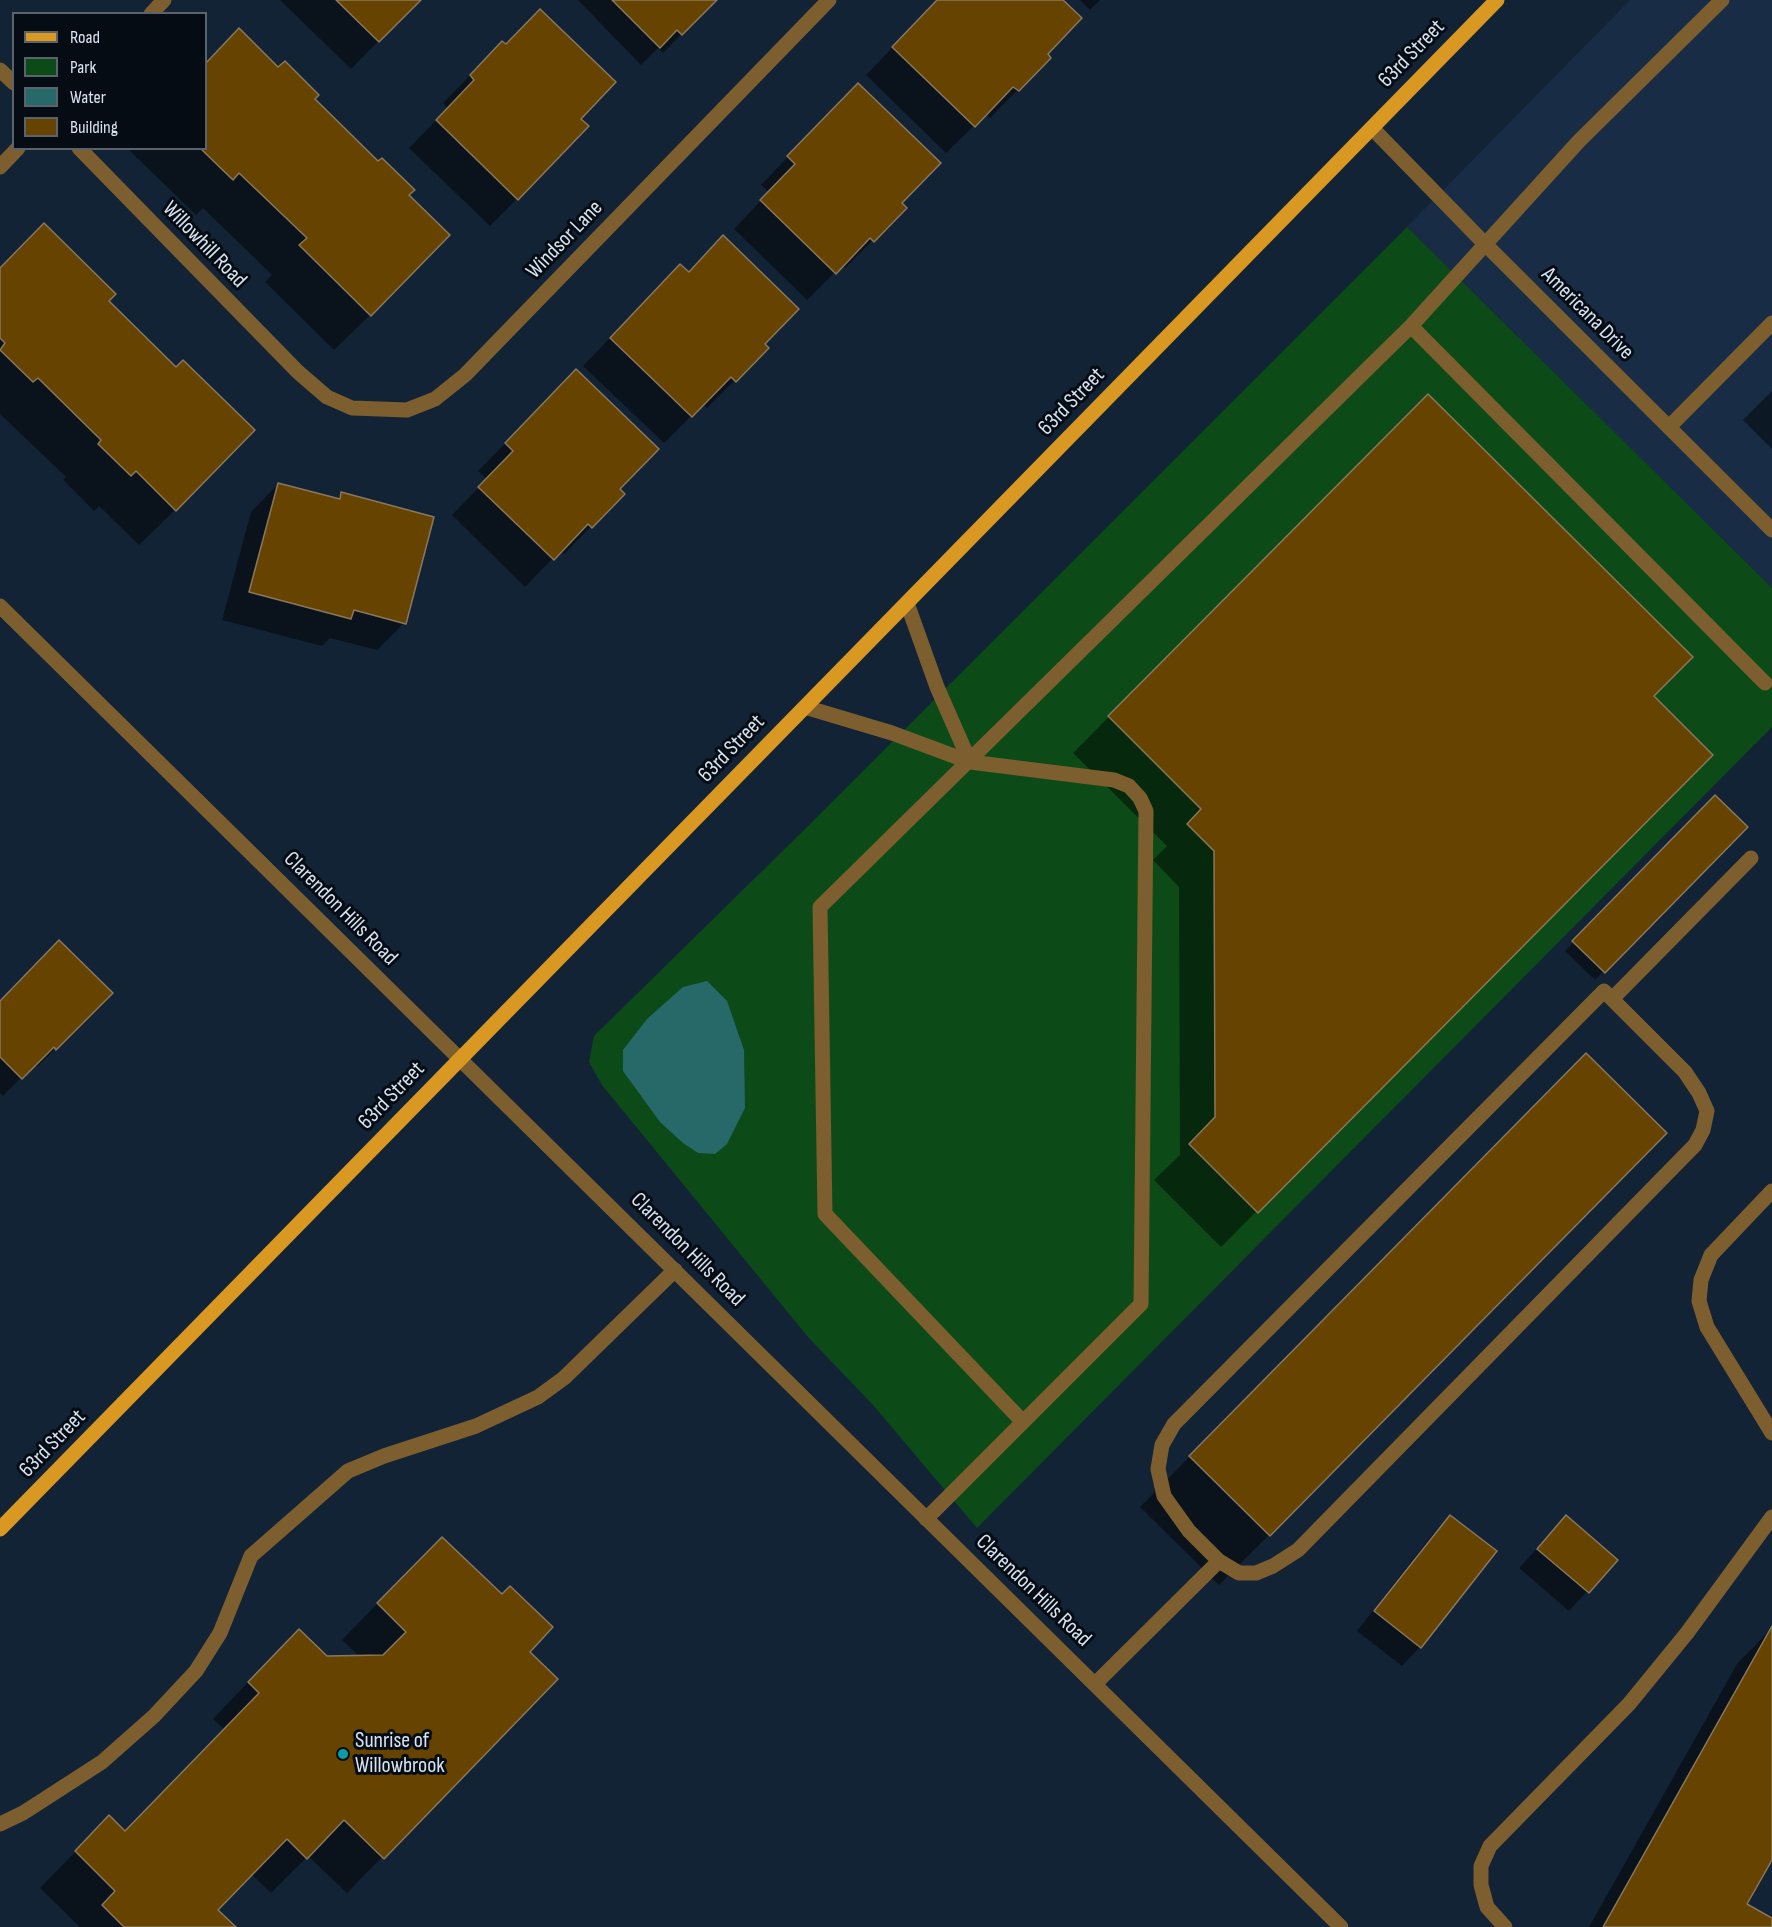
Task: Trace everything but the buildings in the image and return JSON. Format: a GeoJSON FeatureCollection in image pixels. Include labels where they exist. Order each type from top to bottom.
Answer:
{"type":"FeatureCollection","features":[{"type":"Feature","properties":{"kind":"main road","name":"63rd Street"},"geometry":{"type":"LineString","coordinates":[[0,1529],[1497,0]]}},
{"type":"Feature","properties":{"kind":"street"},"geometry":{"type":"LineString","coordinates":[[153,12],[164,0]]}},
{"type":"Feature","properties":{"kind":"street","name":"Windsor Lane"},"geometry":{"type":"LineString","coordinates":[[298,372],[327,397],[352,408],[407,410],[435,399],[465,375],[829,0]]}},
{"type":"Feature","properties":{"kind":"street"},"geometry":{"type":"LineString","coordinates":[[1023,1422],[825,1214],[820,907],[1411,326],[1579,141],[1722,0]]}},
{"type":"Feature","properties":{"kind":"street"},"geometry":{"type":"LineString","coordinates":[[0,70],[12,81]]}},
{"type":"Feature","properties":{"kind":"street","name":"Americana Drive"},"geometry":{"type":"LineString","coordinates":[[1372,128],[1772,530]]}},
{"type":"Feature","properties":{"kind":"street"},"geometry":{"type":"LineString","coordinates":[[0,167],[16,150]]}},
{"type":"Feature","properties":{"kind":"street","name":"Willowhill Road"},"geometry":{"type":"LineString","coordinates":[[81,150],[298,372]]}},
{"type":"Feature","properties":{"kind":"street"},"geometry":{"type":"LineString","coordinates":[[1669,427],[1772,323]]}},
{"type":"Feature","properties":{"kind":"street"},"geometry":{"type":"LineString","coordinates":[[1411,326],[1765,682]]}},
{"type":"Feature","properties":{"kind":"street"},"geometry":{"type":"LineString","coordinates":[[907,603],[937,687],[970,762]]}},
{"type":"Feature","properties":{"kind":"street","name":"Clarendon Hills Road"},"geometry":{"type":"LineString","coordinates":[[0,606],[1341,1927]]}},
{"type":"Feature","properties":{"kind":"street"},"geometry":{"type":"LineString","coordinates":[[805,706],[970,762],[1114,780],[1129,786],[1140,798],[1146,811],[1141,1304],[926,1519]]}},
{"type":"Feature","properties":{"kind":"street"},"geometry":{"type":"LineString","coordinates":[[1612,999],[1751,858]]}},
{"type":"Feature","properties":{"kind":"street"},"geometry":{"type":"LineString","coordinates":[[1604,992],[1685,1072],[1699,1093],[1707,1111],[1703,1130],[1695,1145],[1679,1165],[1298,1550],[1273,1566],[1256,1573],[1239,1573],[1219,1561],[1189,1531],[1164,1496],[1158,1469],[1162,1445],[1174,1424],[1604,992]]}},
{"type":"Feature","properties":{"kind":"street"},"geometry":{"type":"LineString","coordinates":[[1772,1191],[1711,1255],[1701,1280],[1699,1301],[1707,1327],[1772,1433]]}},
{"type":"Feature","properties":{"kind":"street"},"geometry":{"type":"LineString","coordinates":[[0,1824],[23,1813],[102,1762],[154,1716],[196,1671],[220,1632],[251,1556],[348,1471],[384,1456],[476,1426],[538,1397],[564,1378],[675,1270]]}},
{"type":"Feature","properties":{"kind":"street"},"geometry":{"type":"LineString","coordinates":[[1505,1927],[1487,1907],[1481,1885],[1481,1866],[1490,1846],[1629,1704],[1687,1633],[1772,1517]]}},
{"type":"Feature","properties":{"kind":"street"},"geometry":{"type":"LineString","coordinates":[[1095,1684],[1219,1561]]}},
{"type":"Feature","properties":{"kind":"shaded area"},"geometry":{"type":"Polygon","coordinates":[[[1630,0],[1772,0],[1772,588],[1407,227],[1630,0]]]}},
{"type":"Feature","properties":{"kind":"green space"},"geometry":{"type":"Polygon","coordinates":[[[1407,227],[1772,588],[1772,727],[977,1528],[873,1405],[808,1337],[602,1085],[589,1062],[594,1036],[806,828],[1407,227]]]}},
{"type":"Feature","properties":{"kind":"water"},"geometry":{"type":"Polygon","coordinates":[[[707,981],[727,1001],[744,1050],[745,1108],[727,1144],[715,1154],[698,1153],[683,1143],[660,1122],[623,1071],[623,1050],[647,1019],[683,987],[707,981]]]}},
{"type":"Feature","properties":{"kind":"place","name":"Sunrise of Willowbrook"},"geometry":{"type":"Point","coordinates":[343,1754]}}]}
